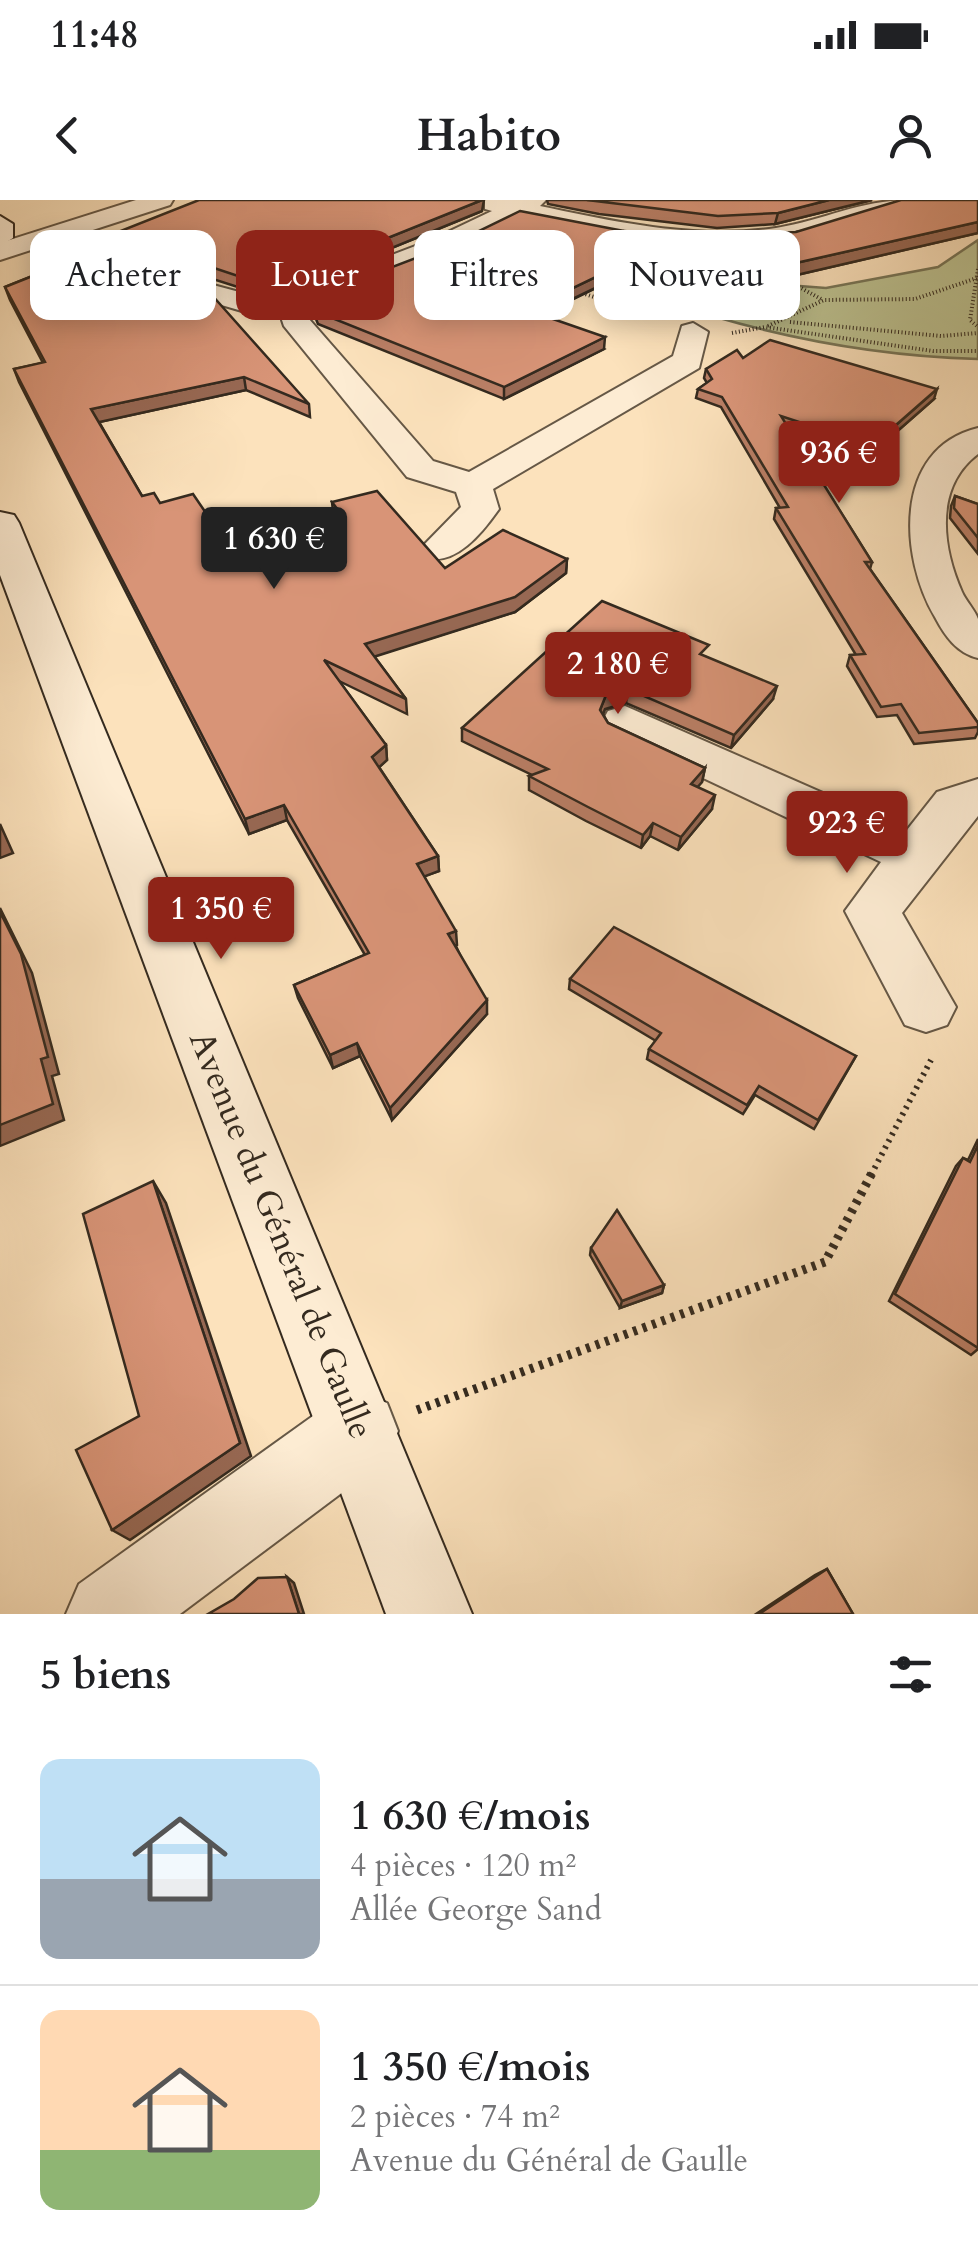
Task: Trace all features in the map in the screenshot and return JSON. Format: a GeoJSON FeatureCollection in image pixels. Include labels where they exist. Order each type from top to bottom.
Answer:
{"type":"FeatureCollection","features":[{"type":"Feature","properties":{"kind":"street"},"geometry":{"type":"LineString","coordinates":[[0,216],[50,217],[140,200]]}},
{"type":"Feature","properties":{"kind":"street"},"geometry":{"type":"LineString","coordinates":[[0,252],[161,200]]}},
{"type":"Feature","properties":{"kind":"street"},"geometry":{"type":"LineString","coordinates":[[472,200],[527,205],[624,230],[693,238],[756,238],[898,200]]}},
{"type":"Feature","properties":{"kind":"street"},"geometry":{"type":"LineString","coordinates":[[394,264],[527,205]]}},
{"type":"Feature","properties":{"kind":"street"},"geometry":{"type":"LineString","coordinates":[[0,224],[0,238]]}},
{"type":"Feature","properties":{"kind":"street"},"geometry":{"type":"LineString","coordinates":[[294,320],[420,469],[474,485],[688,361],[693,332]]}},
{"type":"Feature","properties":{"kind":"street"},"geometry":{"type":"LineString","coordinates":[[978,438],[957,449],[936,481],[922,521],[935,576],[978,644]]}},
{"type":"Feature","properties":{"kind":"street"},"geometry":{"type":"LineString","coordinates":[[439,550],[480,510],[474,485]]}},
{"type":"Feature","properties":{"kind":"street","name":"Avenue du Général de Gaulle"},"geometry":{"type":"LineString","coordinates":[[0,523],[429,1614]]}},
{"type":"Feature","properties":{"kind":"street"},"geometry":{"type":"LineString","coordinates":[[625,722],[916,856]]}},
{"type":"Feature","properties":{"kind":"street"},"geometry":{"type":"LineString","coordinates":[[926,1006],[873,911],[956,805],[978,797]]}},
{"type":"Feature","properties":{"kind":"street"},"geometry":{"type":"LineString","coordinates":[[109,1614],[359,1431]]}},
{"type":"Feature","properties":{"kind":"path"},"geometry":{"type":"LineString","coordinates":[[783,321],[941,336],[978,330],[970,320],[978,268]]}},
{"type":"Feature","properties":{"kind":"path"},"geometry":{"type":"LineString","coordinates":[[577,291],[693,332],[748,335],[824,300],[915,299],[977,278]]}},
{"type":"Feature","properties":{"kind":"path"},"geometry":{"type":"LineString","coordinates":[[765,327],[933,351],[978,351]]}},
{"type":"Feature","properties":{"kind":"path"},"geometry":{"type":"LineString","coordinates":[[359,1431],[824,1262],[936,1049],[926,1006]]}},
{"type":"Feature","properties":{"kind":"green space"},"geometry":{"type":"Polygon","coordinates":[[[978,240],[978,359],[860,349],[727,320],[800,320],[800,286],[826,288],[938,267],[978,240]]]}},
{"type":"Feature","properties":{"kind":"building"},"geometry":{"type":"Polygon","coordinates":[[[199,200],[482,200],[394,235],[394,230],[236,230],[236,275],[216,269],[216,230],[123,230],[199,200]]]}},
{"type":"Feature","properties":{"kind":"building"},"geometry":{"type":"Polygon","coordinates":[[[587,200],[829,200],[778,213],[718,216],[587,200]]]}},
{"type":"Feature","properties":{"kind":"building"},"geometry":{"type":"Polygon","coordinates":[[[901,200],[978,200],[978,222],[800,262],[800,231],[901,200]]]}},
{"type":"Feature","properties":{"kind":"building"},"geometry":{"type":"Polygon","coordinates":[[[520,211],[619,230],[594,230],[594,278],[574,287],[574,230],[481,230],[520,211]]]}},
{"type":"Feature","properties":{"kind":"building"},"geometry":{"type":"Polygon","coordinates":[[[414,259],[414,320],[556,320],[605,337],[504,387],[337,320],[394,320],[394,266],[414,259]]]}},
{"type":"Feature","properties":{"kind":"building"},"geometry":{"type":"Polygon","coordinates":[[[30,277],[30,320],[216,320],[216,300],[309,404],[244,377],[91,409],[142,496],[154,493],[160,503],[193,494],[225,541],[338,510],[332,502],[377,491],[445,568],[503,530],[567,559],[515,597],[365,644],[406,699],[324,660],[386,745],[372,757],[438,856],[417,864],[456,931],[448,934],[487,1000],[390,1108],[357,1043],[330,1055],[294,985],[369,953],[284,805],[245,819],[14,369],[45,362],[5,287],[30,277]]]}},
{"type":"Feature","properties":{"kind":"building"},"geometry":{"type":"Polygon","coordinates":[[[770,340],[937,389],[872,446],[781,416],[872,562],[865,562],[978,727],[919,733],[901,704],[881,707],[850,655],[865,654],[776,508],[788,507],[722,397],[698,389],[712,379],[706,369],[737,350],[743,358],[770,340]]]}},
{"type":"Feature","properties":{"kind":"building"},"geometry":{"type":"Polygon","coordinates":[[[955,496],[978,504],[978,538],[954,508],[955,496]]]}},
{"type":"Feature","properties":{"kind":"building"},"geometry":{"type":"Polygon","coordinates":[[[602,601],[709,645],[700,654],[777,686],[734,735],[628,689],[606,695],[600,710],[608,723],[705,768],[691,784],[715,795],[681,837],[653,823],[643,835],[529,776],[548,769],[462,728],[602,601]]]}},
{"type":"Feature","properties":{"kind":"building"},"geometry":{"type":"Polygon","coordinates":[[[0,912],[21,954],[48,1057],[41,1059],[53,1104],[0,1125],[0,912]]]}},
{"type":"Feature","properties":{"kind":"building"},"geometry":{"type":"Polygon","coordinates":[[[614,927],[856,1056],[818,1120],[759,1086],[747,1105],[649,1049],[661,1033],[570,979],[614,927]]]}},
{"type":"Feature","properties":{"kind":"building"},"geometry":{"type":"Polygon","coordinates":[[[978,1145],[978,1348],[895,1294],[963,1158],[970,1162],[978,1145]]]}},
{"type":"Feature","properties":{"kind":"building"},"geometry":{"type":"Polygon","coordinates":[[[153,1181],[240,1443],[112,1530],[76,1450],[139,1416],[83,1214],[153,1181]]]}},
{"type":"Feature","properties":{"kind":"building"},"geometry":{"type":"Polygon","coordinates":[[[617,1210],[664,1285],[622,1301],[591,1248],[617,1210]]]}},
{"type":"Feature","properties":{"kind":"building"},"geometry":{"type":"Polygon","coordinates":[[[827,1569],[853,1614],[759,1614],[827,1569]]]}},
{"type":"Feature","properties":{"kind":"building"},"geometry":{"type":"Polygon","coordinates":[[[287,1577],[299,1614],[208,1614],[234,1599],[258,1578],[287,1577]]]}}]}
